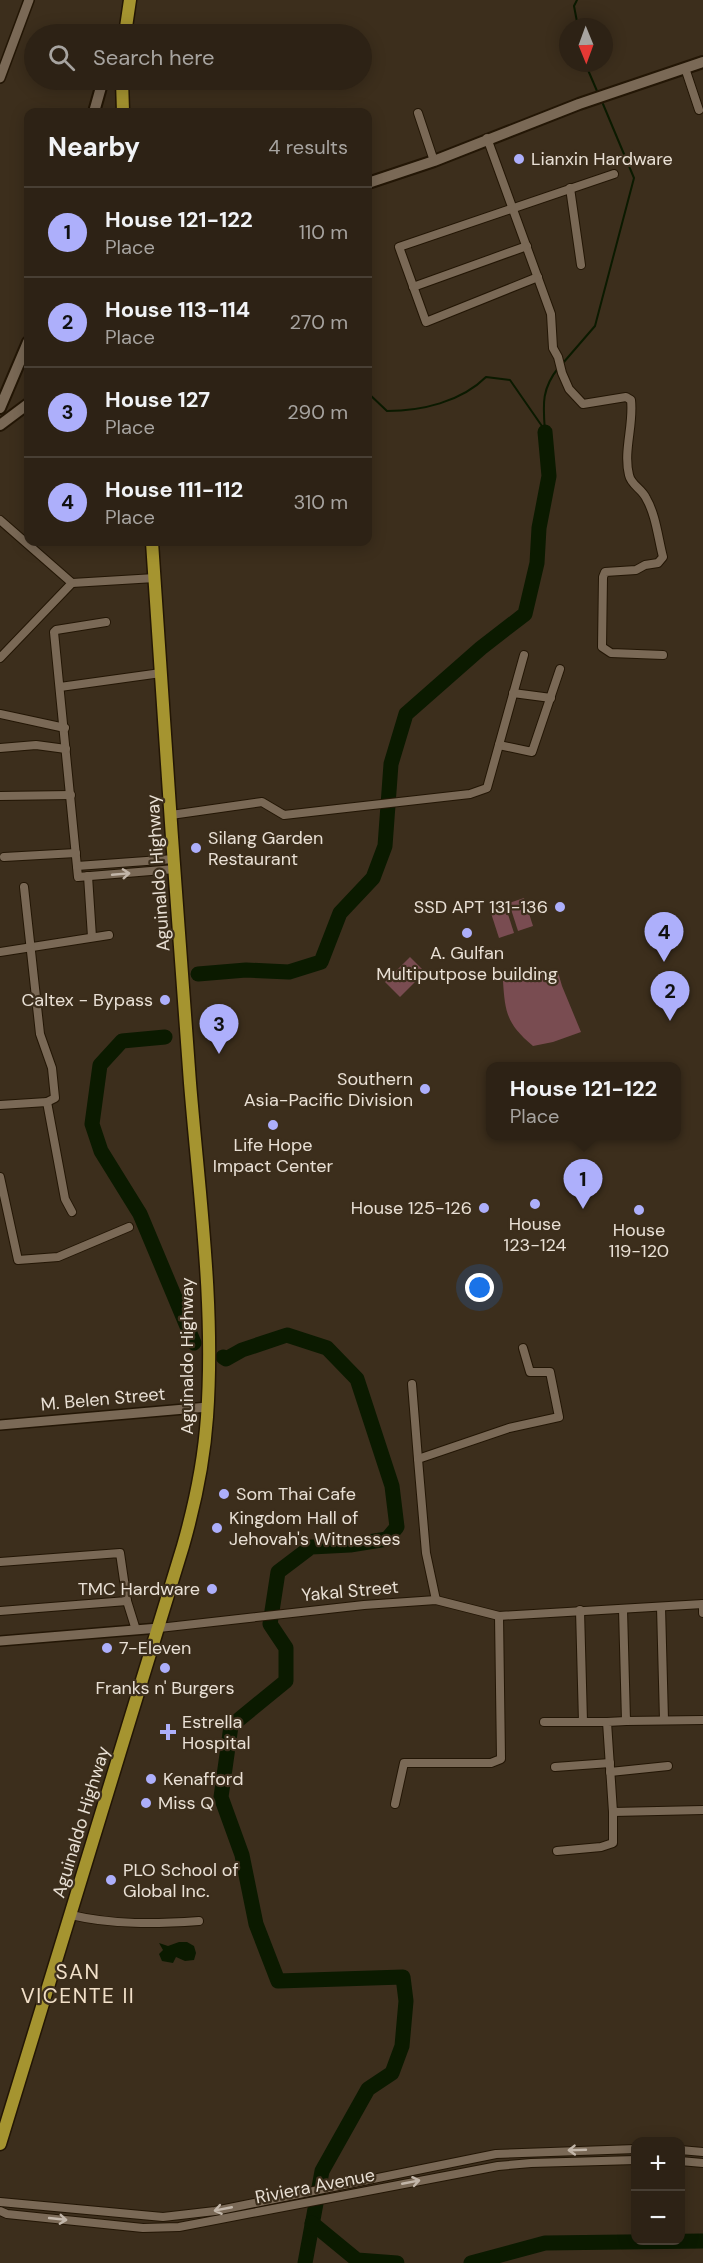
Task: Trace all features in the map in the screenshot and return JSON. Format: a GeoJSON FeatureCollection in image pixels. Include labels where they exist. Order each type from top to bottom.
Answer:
{"type":"FeatureCollection","features":[{"type":"Feature","properties":{"kind":"main road"},"geometry":{"type":"LineString","coordinates":[[125,24],[130,0]]}},
{"type":"Feature","properties":{"kind":"main road"},"geometry":{"type":"LineString","coordinates":[[372,182],[434,161],[487,138],[703,62]]}},
{"type":"Feature","properties":{"kind":"main road"},"geometry":{"type":"LineString","coordinates":[[95,108],[100,90]]}},
{"type":"Feature","properties":{"kind":"main road"},"geometry":{"type":"LineString","coordinates":[[122,90],[123,108]]}},
{"type":"Feature","properties":{"kind":"main road"},"geometry":{"type":"LineString","coordinates":[[0,408],[24,351]]}},
{"type":"Feature","properties":{"kind":"main road"},"geometry":{"type":"LineString","coordinates":[[0,425],[24,407]]}},
{"type":"Feature","properties":{"kind":"main road","name":"Aguinaldo Highway"},"geometry":{"type":"LineString","coordinates":[[0,2143],[192,1514],[203,1455],[208,1407],[209,1344],[206,1277],[152,546]]}},
{"type":"Feature","properties":{"kind":"street"},"geometry":{"type":"LineString","coordinates":[[0,78],[29,0]]}},
{"type":"Feature","properties":{"kind":"street"},"geometry":{"type":"LineString","coordinates":[[685,68],[699,110]]}},
{"type":"Feature","properties":{"kind":"street"},"geometry":{"type":"LineString","coordinates":[[418,113],[434,161]]}},
{"type":"Feature","properties":{"kind":"street"},"geometry":{"type":"LineString","coordinates":[[487,138],[551,314],[551,341],[569,389],[582,403],[626,397],[631,400],[629,475],[631,481],[646,497],[663,557],[662,561],[645,565],[639,569],[605,572],[602,647],[611,653],[663,656]]}},
{"type":"Feature","properties":{"kind":"street"},"geometry":{"type":"LineString","coordinates":[[538,277],[426,322],[399,247],[614,174]]}},
{"type":"Feature","properties":{"kind":"street"},"geometry":{"type":"LineString","coordinates":[[570,188],[581,265]]}},
{"type":"Feature","properties":{"kind":"street"},"geometry":{"type":"LineString","coordinates":[[413,286],[527,246]]}},
{"type":"Feature","properties":{"kind":"street"},"geometry":{"type":"LineString","coordinates":[[0,519],[24,540]]}},
{"type":"Feature","properties":{"kind":"street"},"geometry":{"type":"LineString","coordinates":[[30,546],[72,583]]}},
{"type":"Feature","properties":{"kind":"street"},"geometry":{"type":"LineString","coordinates":[[0,658],[72,583],[155,578]]}},
{"type":"Feature","properties":{"kind":"street"},"geometry":{"type":"LineString","coordinates":[[105,622],[54,632],[78,877],[175,864]]}},
{"type":"Feature","properties":{"kind":"street"},"geometry":{"type":"LineString","coordinates":[[171,816],[262,802],[284,815],[470,794],[487,788],[524,655]]}},
{"type":"Feature","properties":{"kind":"street"},"geometry":{"type":"LineString","coordinates":[[499,745],[532,752],[560,669]]}},
{"type":"Feature","properties":{"kind":"street"},"geometry":{"type":"LineString","coordinates":[[60,687],[161,673]]}},
{"type":"Feature","properties":{"kind":"street"},"geometry":{"type":"LineString","coordinates":[[513,693],[551,698]]}},
{"type":"Feature","properties":{"kind":"street"},"geometry":{"type":"LineString","coordinates":[[0,714],[64,728]]}},
{"type":"Feature","properties":{"kind":"street"},"geometry":{"type":"LineString","coordinates":[[0,748],[36,745],[66,749]]}},
{"type":"Feature","properties":{"kind":"street"},"geometry":{"type":"LineString","coordinates":[[0,796],[71,795]]}},
{"type":"Feature","properties":{"kind":"street"},"geometry":{"type":"LineString","coordinates":[[4,858],[76,853]]}},
{"type":"Feature","properties":{"kind":"street"},"geometry":{"type":"LineString","coordinates":[[77,866],[175,864]]}},
{"type":"Feature","properties":{"kind":"street"},"geometry":{"type":"LineString","coordinates":[[88,876],[92,937]]}},
{"type":"Feature","properties":{"kind":"street"},"geometry":{"type":"LineString","coordinates":[[0,1105],[47,1102],[55,1098],[52,1068],[40,1034],[24,886]]}},
{"type":"Feature","properties":{"kind":"street"},"geometry":{"type":"LineString","coordinates":[[0,951],[109,935]]}},
{"type":"Feature","properties":{"kind":"street"},"geometry":{"type":"LineString","coordinates":[[47,1102],[65,1199],[72,1212]]}},
{"type":"Feature","properties":{"kind":"street"},"geometry":{"type":"LineString","coordinates":[[0,1177],[18,1260],[58,1257],[129,1227]]}},
{"type":"Feature","properties":{"kind":"street"},"geometry":{"type":"LineString","coordinates":[[418,1459],[509,1428],[559,1417],[550,1372],[530,1372],[523,1348]]}},
{"type":"Feature","properties":{"kind":"street"},"geometry":{"type":"LineString","coordinates":[[412,1384],[426,1553],[436,1600]]}},
{"type":"Feature","properties":{"kind":"street","name":"M. Belen Street"},"geometry":{"type":"LineString","coordinates":[[0,1425],[208,1407]]}},
{"type":"Feature","properties":{"kind":"street"},"geometry":{"type":"LineString","coordinates":[[0,1562],[120,1553],[128,1601],[136,1630]]}},
{"type":"Feature","properties":{"kind":"street","name":"Yakal Street"},"geometry":{"type":"LineString","coordinates":[[0,1641],[159,1628],[436,1600],[499,1616],[703,1604]]}},
{"type":"Feature","properties":{"kind":"street"},"geometry":{"type":"LineString","coordinates":[[0,1611],[128,1601]]}},
{"type":"Feature","properties":{"kind":"street"},"geometry":{"type":"LineString","coordinates":[[703,1604],[703,1613]]}},
{"type":"Feature","properties":{"kind":"street"},"geometry":{"type":"LineString","coordinates":[[661,1607],[664,1720]]}},
{"type":"Feature","properties":{"kind":"street"},"geometry":{"type":"LineString","coordinates":[[622,1609],[626,1722]]}},
{"type":"Feature","properties":{"kind":"street"},"geometry":{"type":"LineString","coordinates":[[580,1610],[583,1722]]}},
{"type":"Feature","properties":{"kind":"street"},"geometry":{"type":"LineString","coordinates":[[394,1804],[404,1763],[491,1763],[501,1759],[499,1616]]}},
{"type":"Feature","properties":{"kind":"street"},"geometry":{"type":"LineString","coordinates":[[544,1722],[703,1720]]}},
{"type":"Feature","properties":{"kind":"street"},"geometry":{"type":"LineString","coordinates":[[558,1851],[600,1847],[613,1843],[607,1722]]}},
{"type":"Feature","properties":{"kind":"street"},"geometry":{"type":"LineString","coordinates":[[555,1767],[668,1766]]}},
{"type":"Feature","properties":{"kind":"street"},"geometry":{"type":"LineString","coordinates":[[613,1812],[703,1810]]}},
{"type":"Feature","properties":{"kind":"street"},"geometry":{"type":"LineString","coordinates":[[71,1915],[99,1922],[120,1923],[199,1921]]}},
{"type":"Feature","properties":{"kind":"street","name":"Riviera Avenue"},"geometry":{"type":"LineString","coordinates":[[0,2202],[163,2217],[215,2211],[496,2154],[631,2149]]}},
{"type":"Feature","properties":{"kind":"street"},"geometry":{"type":"LineString","coordinates":[[685,2150],[703,2152]]}},
{"type":"Feature","properties":{"kind":"street","name":"Riviera Avenue"},"geometry":{"type":"LineString","coordinates":[[0,2211],[7,2214],[63,2220],[162,2228],[179,2227],[498,2166],[631,2160]]}},
{"type":"Feature","properties":{"kind":"street"},"geometry":{"type":"LineString","coordinates":[[685,2161],[703,2163]]}},
{"type":"Feature","properties":{"kind":"shaded area"},"geometry":{"type":"Polygon","coordinates":[[[524,898],[533,926],[518,931],[509,903],[524,898]]]}},
{"type":"Feature","properties":{"kind":"shaded area"},"geometry":{"type":"Polygon","coordinates":[[[505,905],[514,933],[499,938],[490,910],[505,905]]]}},
{"type":"Feature","properties":{"kind":"shaded area"},"geometry":{"type":"Polygon","coordinates":[[[410,957],[425,972],[400,997],[385,982],[410,957]]]}},
{"type":"Feature","properties":{"kind":"shaded area"},"geometry":{"type":"Polygon","coordinates":[[[557,969],[581,1032],[533,1046],[518,1031],[509,1017],[503,981],[557,969]]]}},
{"type":"Feature","properties":{"kind":"shaded area"},"geometry":{"type":"Polygon","coordinates":[[[187,1942],[194,1946],[196,1953],[194,1960],[185,1961],[176,1957],[173,1963],[162,1961],[159,1954],[163,1950],[159,1943],[168,1946],[187,1942]]]}},
{"type":"Feature","properties":{"kind":"waterway"},"geometry":{"type":"LineString","coordinates":[[576,18],[574,6],[577,0]]}},
{"type":"Feature","properties":{"kind":"waterway"},"geometry":{"type":"LineString","coordinates":[[589,72],[597,91]]}},
{"type":"Feature","properties":{"kind":"waterway"},"geometry":{"type":"LineString","coordinates":[[563,363],[595,326],[634,178],[603,104]]}},
{"type":"Feature","properties":{"kind":"waterway"},"geometry":{"type":"LineString","coordinates":[[545,432],[544,398],[549,383],[559,367]]}},
{"type":"Feature","properties":{"kind":"waterway"},"geometry":{"type":"LineString","coordinates":[[372,397],[387,411],[400,411],[427,407],[453,399],[476,386],[486,377],[510,380],[544,429]]}},
{"type":"Feature","properties":{"kind":"waterway"},"geometry":{"type":"LineString","coordinates":[[198,974],[246,970],[289,972],[321,962],[340,913],[373,878],[385,846],[391,764],[406,714],[481,648],[525,614],[537,563],[539,528],[549,476],[545,432]]}},
{"type":"Feature","properties":{"kind":"waterway"},"geometry":{"type":"LineString","coordinates":[[165,1037],[122,1041],[100,1065],[92,1124],[101,1151],[140,1214],[194,1343]]}},
{"type":"Feature","properties":{"kind":"waterway"},"geometry":{"type":"LineString","coordinates":[[223,1357],[226,1359],[242,1350],[287,1335],[327,1348],[357,1379],[392,1486],[397,1527],[387,1539],[350,1545],[311,1547],[278,1572],[270,1624],[286,1648],[286,1681],[231,1726],[221,1797],[242,1855],[256,1924],[278,1981],[403,1977],[406,2001],[402,2046],[392,2073],[368,2089],[322,2171],[305,2263]]}},
{"type":"Feature","properties":{"kind":"waterway"},"geometry":{"type":"LineString","coordinates":[[312,2223],[357,2260],[397,2263]]}},
{"type":"Feature","properties":{"kind":"waterway"},"geometry":{"type":"LineString","coordinates":[[471,2263],[545,2243],[703,2241]]}},
{"type":"Feature","properties":{"kind":"place","name":"Lianxin Hardware"},"geometry":{"type":"Point","coordinates":[519,159]}},
{"type":"Feature","properties":{"kind":"place","name":"Silang Garden Restaurant"},"geometry":{"type":"Point","coordinates":[196,848]}},
{"type":"Feature","properties":{"kind":"place","name":"SSD APT 131-136"},"geometry":{"type":"Point","coordinates":[560,907]}},
{"type":"Feature","properties":{"kind":"place","name":"A. Gulfan Multiputpose building"},"geometry":{"type":"Point","coordinates":[467,933]}},
{"type":"Feature","properties":{"kind":"place","name":"House 111-112"},"geometry":{"type":"Point","coordinates":[664,962]}},
{"type":"Feature","properties":{"kind":"place","name":"Caltex - Bypass"},"geometry":{"type":"Point","coordinates":[165,1000]}},
{"type":"Feature","properties":{"kind":"place","name":"House 113-114"},"geometry":{"type":"Point","coordinates":[670,1021]}},
{"type":"Feature","properties":{"kind":"place","name":"House 127"},"geometry":{"type":"Point","coordinates":[219,1054]}},
{"type":"Feature","properties":{"kind":"place","name":"Southern Asia-Pacific Division"},"geometry":{"type":"Point","coordinates":[425,1089]}},
{"type":"Feature","properties":{"kind":"place","name":"Life Hope Impact Center"},"geometry":{"type":"Point","coordinates":[273,1125]}},
{"type":"Feature","properties":{"kind":"place","name":"House 123-124"},"geometry":{"type":"Point","coordinates":[535,1204]}},
{"type":"Feature","properties":{"kind":"place","name":"House 125-126"},"geometry":{"type":"Point","coordinates":[484,1208]}},
{"type":"Feature","properties":{"kind":"place","name":"House 121-122"},"geometry":{"type":"Point","coordinates":[583,1209]}},
{"type":"Feature","properties":{"kind":"place","name":"House 119-120"},"geometry":{"type":"Point","coordinates":[639,1210]}},
{"type":"Feature","properties":{"kind":"place","name":"Som Thai Cafe"},"geometry":{"type":"Point","coordinates":[224,1494]}},
{"type":"Feature","properties":{"kind":"place","name":"Kingdom Hall of Jehovah's Witnesses"},"geometry":{"type":"Point","coordinates":[217,1528]}},
{"type":"Feature","properties":{"kind":"place","name":"TMC Hardware"},"geometry":{"type":"Point","coordinates":[212,1589]}},
{"type":"Feature","properties":{"kind":"place","name":"7-Eleven"},"geometry":{"type":"Point","coordinates":[107,1648]}},
{"type":"Feature","properties":{"kind":"place","name":"Franks n' Burgers"},"geometry":{"type":"Point","coordinates":[165,1668]}},
{"type":"Feature","properties":{"kind":"place","name":"Estrella Hospital"},"geometry":{"type":"Point","coordinates":[168,1732]}},
{"type":"Feature","properties":{"kind":"place","name":"Kenafford"},"geometry":{"type":"Point","coordinates":[151,1779]}},
{"type":"Feature","properties":{"kind":"place","name":"Miss Q"},"geometry":{"type":"Point","coordinates":[146,1803]}},
{"type":"Feature","properties":{"kind":"place","name":"PLO School of Global Inc."},"geometry":{"type":"Point","coordinates":[111,1880]}},
{"type":"Feature","properties":{"kind":"district","name":"SAN VICENTE II"},"geometry":{"type":"Point","coordinates":[78,1984]}}]}
